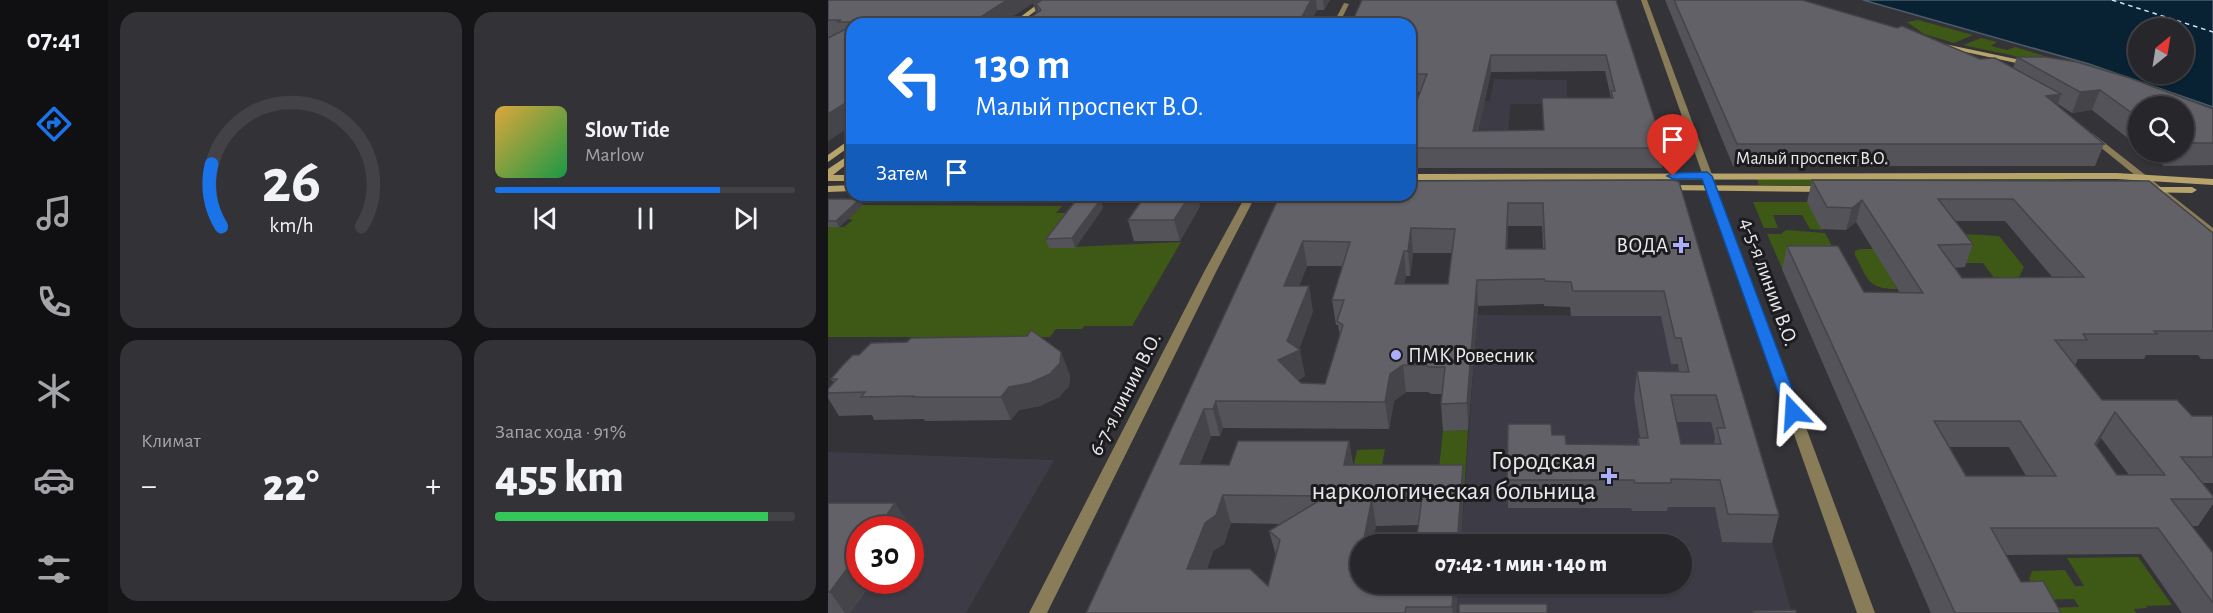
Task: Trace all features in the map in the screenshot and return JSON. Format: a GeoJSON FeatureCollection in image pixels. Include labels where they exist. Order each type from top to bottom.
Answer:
{"type":"FeatureCollection","features":[{"type":"Feature","properties":{"kind":"main road"},"geometry":{"type":"LineString","coordinates":[[1022,18],[1047,0]]}},
{"type":"Feature","properties":{"kind":"main road"},"geometry":{"type":"LineString","coordinates":[[1932,46],[2033,69]]}},
{"type":"Feature","properties":{"kind":"main road"},"geometry":{"type":"LineString","coordinates":[[1959,52],[2043,67]]}},
{"type":"Feature","properties":{"kind":"main road"},"geometry":{"type":"LineString","coordinates":[[828,159],[846,146]]}},
{"type":"Feature","properties":{"kind":"main road"},"geometry":{"type":"LineString","coordinates":[[828,176],[846,161]]}},
{"type":"Feature","properties":{"kind":"main road"},"geometry":{"type":"LineString","coordinates":[[828,176],[846,178]]}},
{"type":"Feature","properties":{"kind":"main road","name":"Малый проспект В.О."},"geometry":{"type":"LineString","coordinates":[[1416,177],[1709,182],[2117,176],[2213,182]]}},
{"type":"Feature","properties":{"kind":"main road","name":"Малый проспект В.О."},"geometry":{"type":"LineString","coordinates":[[1653,189],[1709,182],[1833,189]]}},
{"type":"Feature","properties":{"kind":"main road"},"geometry":{"type":"LineString","coordinates":[[828,189],[846,189]]}},
{"type":"Feature","properties":{"kind":"main road"},"geometry":{"type":"LineString","coordinates":[[2133,189],[2213,190]]}},
{"type":"Feature","properties":{"kind":"street","name":"4-5-я линии В.О."},"geometry":{"type":"LineString","coordinates":[[1644,0],[1866,613]]}},
{"type":"Feature","properties":{"kind":"street"},"geometry":{"type":"LineString","coordinates":[[1339,18],[1346,4]]}},
{"type":"Feature","properties":{"kind":"street"},"geometry":{"type":"LineString","coordinates":[[1959,52],[1966,60]]}},
{"type":"Feature","properties":{"kind":"street"},"geometry":{"type":"LineString","coordinates":[[2086,131],[2213,233]]}},
{"type":"Feature","properties":{"kind":"street","name":"6-7-я линии В.О."},"geometry":{"type":"LineString","coordinates":[[1038,613],[1248,201]]}},
{"type":"Feature","properties":{"kind":"shaded area"},"geometry":{"type":"Polygon","coordinates":[[[1494,79],[1567,80],[1567,104],[1511,104],[1508,130],[1416,128],[1417,100],[1490,101],[1494,79]]]}},
{"type":"Feature","properties":{"kind":"shaded area","name":"Городская наркологическая больница"},"geometry":{"type":"Polygon","coordinates":[[[1477,315],[1708,316],[1792,613],[1456,613],[1457,594],[1692,594],[1692,534],[1462,534],[1477,315]]]}},
{"type":"Feature","properties":{"kind":"shaded area"},"geometry":{"type":"Polygon","coordinates":[[[828,452],[1054,460],[966,613],[828,613],[828,452]]]}},
{"type":"Feature","properties":{"kind":"green space"},"geometry":{"type":"Polygon","coordinates":[[[1918,20],[1973,35],[1954,43],[1924,34],[1907,22],[1918,20]]]}},
{"type":"Feature","properties":{"kind":"green space"},"geometry":{"type":"Polygon","coordinates":[[[1981,38],[1997,42],[1991,46],[2007,50],[2015,47],[2110,76],[1963,45],[1981,38]]]}},
{"type":"Feature","properties":{"kind":"green space"},"geometry":{"type":"Polygon","coordinates":[[[1757,179],[2055,179],[2110,183],[2111,186],[1759,185],[1757,179]]]}},
{"type":"Feature","properties":{"kind":"green space"},"geometry":{"type":"Polygon","coordinates":[[[1753,202],[1807,202],[1823,230],[1810,229],[1802,215],[1773,215],[1778,228],[1764,228],[1753,202]]]}},
{"type":"Feature","properties":{"kind":"green space"},"geometry":{"type":"Polygon","coordinates":[[[863,205],[1062,206],[1056,213],[1065,213],[1068,217],[1050,248],[1181,242],[1132,326],[1084,326],[1082,329],[1056,329],[1050,337],[828,337],[828,227],[844,227],[853,220],[848,219],[863,205]]]}},
{"type":"Feature","properties":{"kind":"green space"},"geometry":{"type":"Polygon","coordinates":[[[1786,230],[1825,233],[1844,268],[1782,268],[1767,234],[1781,234],[1786,230]]]}},
{"type":"Feature","properties":{"kind":"green space"},"geometry":{"type":"Polygon","coordinates":[[[1963,234],[1999,236],[2024,267],[2018,279],[1995,279],[1983,263],[1962,263],[1963,234]]]}},
{"type":"Feature","properties":{"kind":"green space"},"geometry":{"type":"Polygon","coordinates":[[[1898,249],[1885,268],[1897,289],[1880,287],[1870,281],[1855,255],[1855,251],[1898,249]]]}},
{"type":"Feature","properties":{"kind":"green space"},"geometry":{"type":"Polygon","coordinates":[[[1468,430],[1464,493],[1348,492],[1357,450],[1385,449],[1378,486],[1437,487],[1443,431],[1468,430]]]}},
{"type":"Feature","properties":{"kind":"green space"},"geometry":{"type":"Polygon","coordinates":[[[2138,557],[2172,605],[2146,606],[2147,608],[2134,609],[2136,613],[2049,613],[2046,608],[2079,607],[2074,599],[2042,600],[2029,579],[2032,571],[2065,570],[2075,586],[2084,586],[2067,558],[2138,557]]]}},
{"type":"Feature","properties":{"kind":"water"},"geometry":{"type":"Polygon","coordinates":[[[1863,0],[2213,0],[2213,107],[2194,100],[2194,96],[2181,96],[2147,84],[2194,84],[2194,18],[2128,18],[2128,78],[2089,64],[1863,0]]]}},
{"type":"Feature","properties":{"kind":"building"},"geometry":{"type":"Polygon","coordinates":[[[828,0],[1007,0],[979,18],[846,18],[846,22],[828,20],[828,0]]]}},
{"type":"Feature","properties":{"kind":"building"},"geometry":{"type":"Polygon","coordinates":[[[1042,0],[1311,0],[1301,18],[1030,18],[1041,10],[1036,4],[1042,0]]]}},
{"type":"Feature","properties":{"kind":"building"},"geometry":{"type":"Polygon","coordinates":[[[1362,0],[1616,0],[1664,148],[1416,148],[1416,103],[1427,74],[1416,74],[1416,18],[1354,18],[1362,0]],[[1491,55],[1473,131],[1544,130],[1542,98],[1613,98],[1611,91],[1615,91],[1606,55],[1491,55]]]}},
{"type":"Feature","properties":{"kind":"building"},"geometry":{"type":"Polygon","coordinates":[[[1674,0],[1802,0],[1897,28],[1902,26],[1980,59],[1995,58],[2061,94],[2046,96],[2104,144],[1737,144],[1674,0]]]}},
{"type":"Feature","properties":{"kind":"building"},"geometry":{"type":"Polygon","coordinates":[[[846,29],[846,103],[828,114],[828,38],[846,29]]]}},
{"type":"Feature","properties":{"kind":"building"},"geometry":{"type":"Polygon","coordinates":[[[2017,57],[2046,57],[2077,62],[2128,77],[2128,84],[2146,84],[2178,96],[2128,96],[2128,110],[2100,90],[2080,92],[2017,57]]]}},
{"type":"Feature","properties":{"kind":"building"},"geometry":{"type":"Polygon","coordinates":[[[2194,102],[2213,109],[2213,143],[2194,143],[2194,102]]]}},
{"type":"Feature","properties":{"kind":"building"},"geometry":{"type":"Polygon","coordinates":[[[1674,180],[1679,182],[1779,515],[1728,514],[1720,480],[1671,479],[1671,483],[1635,483],[1634,480],[1507,480],[1508,424],[1551,424],[1552,435],[1565,435],[1566,444],[1639,445],[1638,438],[1648,438],[1637,371],[1689,372],[1681,338],[1675,338],[1664,291],[1573,291],[1571,282],[1545,281],[1544,279],[1477,280],[1467,403],[1441,404],[1445,367],[1403,365],[1390,374],[1385,402],[1216,401],[1213,409],[1204,409],[1180,464],[1229,465],[1238,441],[1349,441],[1344,465],[1463,465],[1458,534],[1417,534],[1422,497],[1372,498],[1365,534],[1350,534],[1350,594],[1453,594],[1452,607],[1406,607],[1405,613],[1086,613],[1277,201],[1416,201],[1416,181],[1674,180]],[[1508,203],[1506,249],[1545,249],[1543,203],[1508,203]],[[1411,228],[1408,251],[1404,251],[1395,284],[1448,284],[1455,229],[1411,228]],[[1303,241],[1284,286],[1309,286],[1287,341],[1300,350],[1278,360],[1301,383],[1325,384],[1343,325],[1337,321],[1344,300],[1332,300],[1350,242],[1303,241]],[[1671,395],[1681,444],[1721,444],[1717,428],[1725,428],[1716,395],[1671,395]],[[1223,495],[1216,515],[1205,523],[1187,569],[1250,569],[1268,586],[1280,540],[1269,531],[1327,496],[1223,495]]]}},
{"type":"Feature","properties":{"kind":"building"},"geometry":{"type":"Polygon","coordinates":[[[1812,180],[2149,181],[2213,233],[2213,331],[2083,334],[2087,340],[2055,340],[2102,400],[2177,400],[2192,416],[2213,416],[2213,457],[2181,457],[2213,496],[2213,499],[2171,499],[2213,553],[2213,603],[2158,528],[1991,528],[2021,582],[2043,581],[2061,613],[1955,613],[1787,246],[1838,246],[1864,292],[1923,293],[1862,200],[1852,208],[1827,207],[1812,180]],[[1938,199],[1973,244],[1938,245],[1962,278],[2084,277],[2013,199],[1938,199]],[[2115,412],[2095,444],[2117,475],[2165,475],[2115,412]],[[1934,421],[1966,476],[2056,476],[2020,421],[1934,421]]]}},
{"type":"Feature","properties":{"kind":"building"},"geometry":{"type":"Polygon","coordinates":[[[828,199],[858,201],[836,221],[828,221],[828,199]]]}},
{"type":"Feature","properties":{"kind":"building"},"geometry":{"type":"Polygon","coordinates":[[[1075,201],[1100,201],[1072,238],[1046,239],[1075,201]]]}},
{"type":"Feature","properties":{"kind":"building"},"geometry":{"type":"Polygon","coordinates":[[[1142,201],[1186,201],[1174,220],[1128,220],[1142,201]]]}},
{"type":"Feature","properties":{"kind":"building"},"geometry":{"type":"Polygon","coordinates":[[[1031,330],[1061,352],[1060,363],[1050,374],[1030,383],[1009,387],[1001,397],[861,397],[865,392],[828,393],[828,389],[837,379],[831,379],[843,365],[853,355],[859,355],[871,343],[907,342],[911,338],[1027,336],[1031,330]]]}},
{"type":"Feature","properties":{"kind":"building"},"geometry":{"type":"Polygon","coordinates":[[[828,503],[895,503],[886,516],[846,516],[846,570],[828,592],[828,503]]]}},
{"type":"Feature","properties":{"kind":"building"},"geometry":{"type":"Polygon","coordinates":[[[1459,604],[1547,604],[1547,613],[1459,613],[1459,604]]]}},
{"type":"Feature","properties":{"kind":"building"},"geometry":{"type":"Polygon","coordinates":[[[1796,610],[1796,613],[1754,613],[1753,611],[1796,610]]]}},
{"type":"Feature","properties":{"kind":"ferry route"},"geometry":{"type":"LineString","coordinates":[[2112,0],[2213,32]]}},
{"type":"Feature","properties":{"kind":"place","name":"ВОДА"},"geometry":{"type":"Point","coordinates":[1681,245]}},
{"type":"Feature","properties":{"kind":"place","name":"ПМК Ровесник"},"geometry":{"type":"Point","coordinates":[1396,355]}},
{"type":"Feature","properties":{"kind":"place","name":"Городская наркологическая больница"},"geometry":{"type":"Point","coordinates":[1609,476]}},
{"type":"Feature","properties":{"kind":"route"},"geometry":{"type":"LineString","coordinates":[[1673,176],[1707,176],[1793,412]]}}]}
